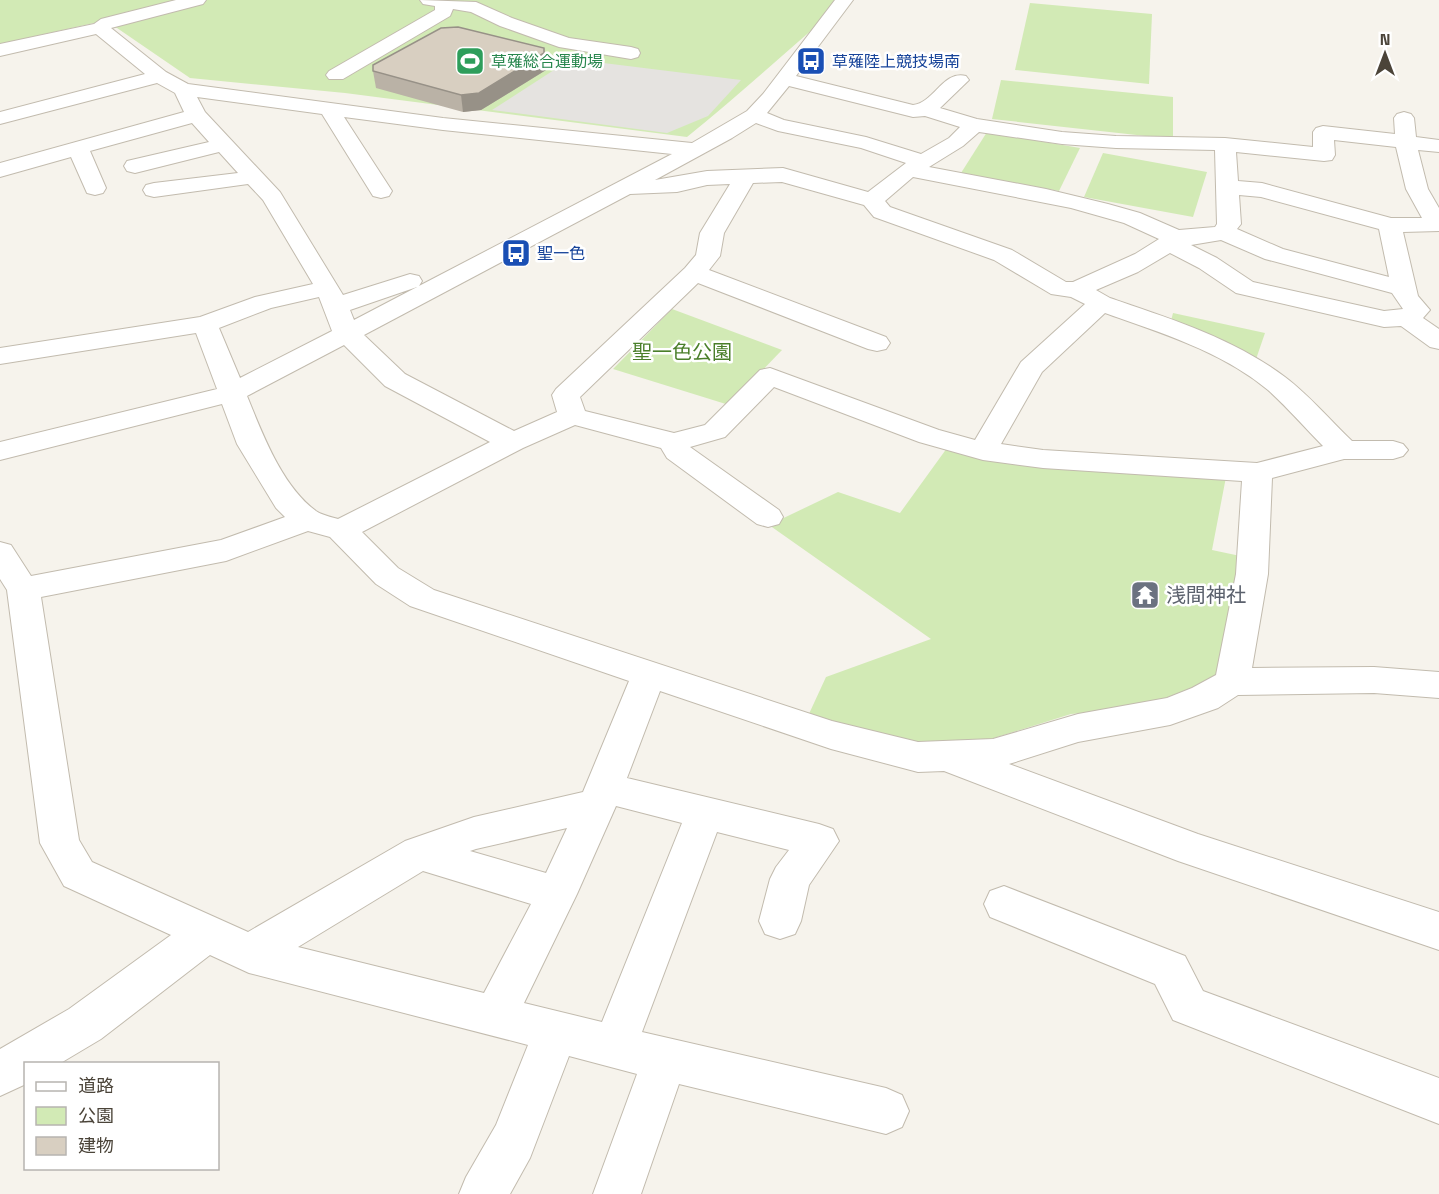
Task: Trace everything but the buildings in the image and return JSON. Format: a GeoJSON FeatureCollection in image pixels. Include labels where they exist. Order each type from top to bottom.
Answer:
{"type":"FeatureCollection","features":[{"type":"Feature","properties":{"kind":"street"},"geometry":{"type":"LineString","coordinates":[[0,50],[100,28],[107,23],[196,0]]}},
{"type":"Feature","properties":{"kind":"street"},"geometry":{"type":"LineString","coordinates":[[336,75],[444,12],[440,0],[476,7],[506,22],[566,43],[631,53]]}},
{"type":"Feature","properties":{"kind":"street"},"geometry":{"type":"LineString","coordinates":[[0,451],[233,393],[621,190],[754,115],[844,0]]}},
{"type":"Feature","properties":{"kind":"street"},"geometry":{"type":"LineString","coordinates":[[100,28],[159,76],[183,89],[443,124],[694,150]]}},
{"type":"Feature","properties":{"kind":"street"},"geometry":{"type":"LineString","coordinates":[[0,118],[159,76]]}},
{"type":"Feature","properties":{"kind":"street"},"geometry":{"type":"LineString","coordinates":[[784,79],[913,111],[926,110],[974,125],[1062,138],[1105,142],[1225,144],[1324,154],[1323,132],[1439,146]]}},
{"type":"Feature","properties":{"kind":"street"},"geometry":{"type":"LineString","coordinates":[[926,110],[959,80]]}},
{"type":"Feature","properties":{"kind":"street"},"geometry":{"type":"LineString","coordinates":[[183,89],[196,115],[272,197],[332,297],[346,332],[395,380],[513,442]]}},
{"type":"Feature","properties":{"kind":"street"},"geometry":{"type":"LineString","coordinates":[[329,109],[381,191]]}},
{"type":"Feature","properties":{"kind":"street"},"geometry":{"type":"LineString","coordinates":[[0,171],[196,115]]}},
{"type":"Feature","properties":{"kind":"street"},"geometry":{"type":"LineString","coordinates":[[754,115],[778,125],[866,143],[916,166],[1127,216],[1172,239],[1245,288],[1371,316],[1397,319],[1417,307]]}},
{"type":"Feature","properties":{"kind":"street"},"geometry":{"type":"LineString","coordinates":[[1229,187],[1262,190],[1390,225],[1435,225],[1417,189],[1406,143],[1404,118]]}},
{"type":"Feature","properties":{"kind":"street"},"geometry":{"type":"LineString","coordinates":[[872,200],[916,166],[956,142],[974,125]]}},
{"type":"Feature","properties":{"kind":"street"},"geometry":{"type":"LineString","coordinates":[[1223,232],[1229,224],[1229,187],[1225,144]]}},
{"type":"Feature","properties":{"kind":"street"},"geometry":{"type":"LineString","coordinates":[[135,166],[223,145]]}},
{"type":"Feature","properties":{"kind":"street"},"geometry":{"type":"LineString","coordinates":[[75,149],[83,157],[95,188]]}},
{"type":"Feature","properties":{"kind":"street"},"geometry":{"type":"LineString","coordinates":[[621,190],[677,185],[707,178],[783,175],[872,200],[882,212],[1003,255],[1060,289],[1076,290],[1101,303],[1196,337],[1240,359],[1277,384],[1344,450]]}},
{"type":"Feature","properties":{"kind":"street"},"geometry":{"type":"LineString","coordinates":[[572,416],[566,394],[694,273],[708,256],[712,233],[746,176]]}},
{"type":"Feature","properties":{"kind":"street"},"geometry":{"type":"LineString","coordinates":[[154,190],[252,177]]}},
{"type":"Feature","properties":{"kind":"street"},"geometry":{"type":"LineString","coordinates":[[1390,225],[1417,307],[1439,341]]}},
{"type":"Feature","properties":{"kind":"street"},"geometry":{"type":"LineString","coordinates":[[1076,290],[1156,252],[1172,239],[1223,232],[1274,254],[1417,307]]}},
{"type":"Feature","properties":{"kind":"street"},"geometry":{"type":"LineString","coordinates":[[0,356],[205,324],[264,302],[332,297],[488,258]]}},
{"type":"Feature","properties":{"kind":"street"},"geometry":{"type":"LineString","coordinates":[[694,273],[877,343]]}},
{"type":"Feature","properties":{"kind":"street"},"geometry":{"type":"LineString","coordinates":[[983,451],[1031,368],[1101,303]]}},
{"type":"Feature","properties":{"kind":"street"},"geometry":{"type":"LineString","coordinates":[[205,324],[252,444],[287,501],[307,520],[341,530],[387,576],[422,598],[831,735],[918,757],[993,754],[1078,728],[1170,711],[1205,698],[1232,682],[1374,680],[1439,685]]}},
{"type":"Feature","properties":{"kind":"street"},"geometry":{"type":"LineString","coordinates":[[341,530],[513,442],[572,416],[674,442],[715,431],[770,376],[929,436],[983,451],[1043,459],[1257,472],[1344,450],[1393,450]]}},
{"type":"Feature","properties":{"kind":"street"},"geometry":{"type":"LineString","coordinates":[[674,442],[677,452],[768,517]]}},
{"type":"Feature","properties":{"kind":"street"},"geometry":{"type":"LineString","coordinates":[[1232,682],[1252,574],[1257,472]]}},
{"type":"Feature","properties":{"kind":"street"},"geometry":{"type":"LineString","coordinates":[[24,589],[226,550],[307,520]]}},
{"type":"Feature","properties":{"kind":"street"},"geometry":{"type":"LineString","coordinates":[[0,553],[24,589],[60,843],[78,873],[208,932],[249,954],[614,1047],[886,1111]]}},
{"type":"Feature","properties":{"kind":"street"},"geometry":{"type":"LineString","coordinates":[[495,1016],[556,894],[600,797],[649,675]]}},
{"type":"Feature","properties":{"kind":"street"},"geometry":{"type":"LineString","coordinates":[[949,757],[1192,849],[1439,931]]}},
{"type":"Feature","properties":{"kind":"street"},"geometry":{"type":"LineString","coordinates":[[249,954],[419,853],[474,833],[600,797],[705,813],[819,841],[789,879],[780,921]]}},
{"type":"Feature","properties":{"kind":"street"},"geometry":{"type":"LineString","coordinates":[[614,1047],[705,813]]}},
{"type":"Feature","properties":{"kind":"street"},"geometry":{"type":"LineString","coordinates":[[419,853],[556,894]]}},
{"type":"Feature","properties":{"kind":"street"},"geometry":{"type":"LineString","coordinates":[[1004,904],[1170,970],[1188,1006],[1439,1101]]}},
{"type":"Feature","properties":{"kind":"street"},"geometry":{"type":"LineString","coordinates":[[0,1074],[85,1024],[208,932]]}},
{"type":"Feature","properties":{"kind":"street"},"geometry":{"type":"LineString","coordinates":[[483,1194],[513,1141],[556,1032]]}},
{"type":"Feature","properties":{"kind":"street"},"geometry":{"type":"LineString","coordinates":[[617,1194],[665,1059]]}},
{"type":"Feature","properties":{"kind":"green space","name":"草薙総合運動場"},"geometry":{"type":"Polygon","coordinates":[[[0,0],[847,0],[687,137],[345,93],[190,78],[117,28],[94,23],[0,44],[0,0]]]}},
{"type":"Feature","properties":{"kind":"green space"},"geometry":{"type":"Polygon","coordinates":[[[1030,3],[1152,14],[1149,84],[1015,70],[1030,3]]]}},
{"type":"Feature","properties":{"kind":"green space"},"geometry":{"type":"Polygon","coordinates":[[[1001,80],[1173,97],[1173,139],[992,119],[1001,80]]]}},
{"type":"Feature","properties":{"kind":"green space"},"geometry":{"type":"Polygon","coordinates":[[[987,132],[1080,148],[1059,191],[961,173],[987,132]]]}},
{"type":"Feature","properties":{"kind":"green space"},"geometry":{"type":"Polygon","coordinates":[[[1103,153],[1207,172],[1193,217],[1084,197],[1103,153]]]}},
{"type":"Feature","properties":{"kind":"green space","name":"聖一色公園"},"geometry":{"type":"Polygon","coordinates":[[[672,309],[782,350],[729,405],[613,369],[672,309]]]}},
{"type":"Feature","properties":{"kind":"green space"},"geometry":{"type":"Polygon","coordinates":[[[1173,313],[1265,333],[1255,362],[1171,321],[1173,313]]]}},
{"type":"Feature","properties":{"kind":"green space"},"geometry":{"type":"Polygon","coordinates":[[[947,448],[1226,477],[1212,550],[1245,557],[1217,680],[1139,708],[1071,714],[975,744],[934,749],[808,716],[826,677],[931,639],[769,525],[838,492],[900,513],[947,448]]]}},
{"type":"Feature","properties":{"kind":"shaded area"},"geometry":{"type":"Polygon","coordinates":[[[571,59],[741,80],[708,116],[667,133],[492,110],[571,59]]]}},
{"type":"Feature","properties":{"kind":"place","name":"草薙総合運動場"},"geometry":{"type":"Point","coordinates":[470,61]}},
{"type":"Feature","properties":{"kind":"place","name":"草薙陸上競技場南"},"geometry":{"type":"Point","coordinates":[811,61]}},
{"type":"Feature","properties":{"kind":"place","name":"聖一色"},"geometry":{"type":"Point","coordinates":[516,253]}},
{"type":"Feature","properties":{"kind":"place","name":"浅間神社"},"geometry":{"type":"Point","coordinates":[1145,595]}}]}
